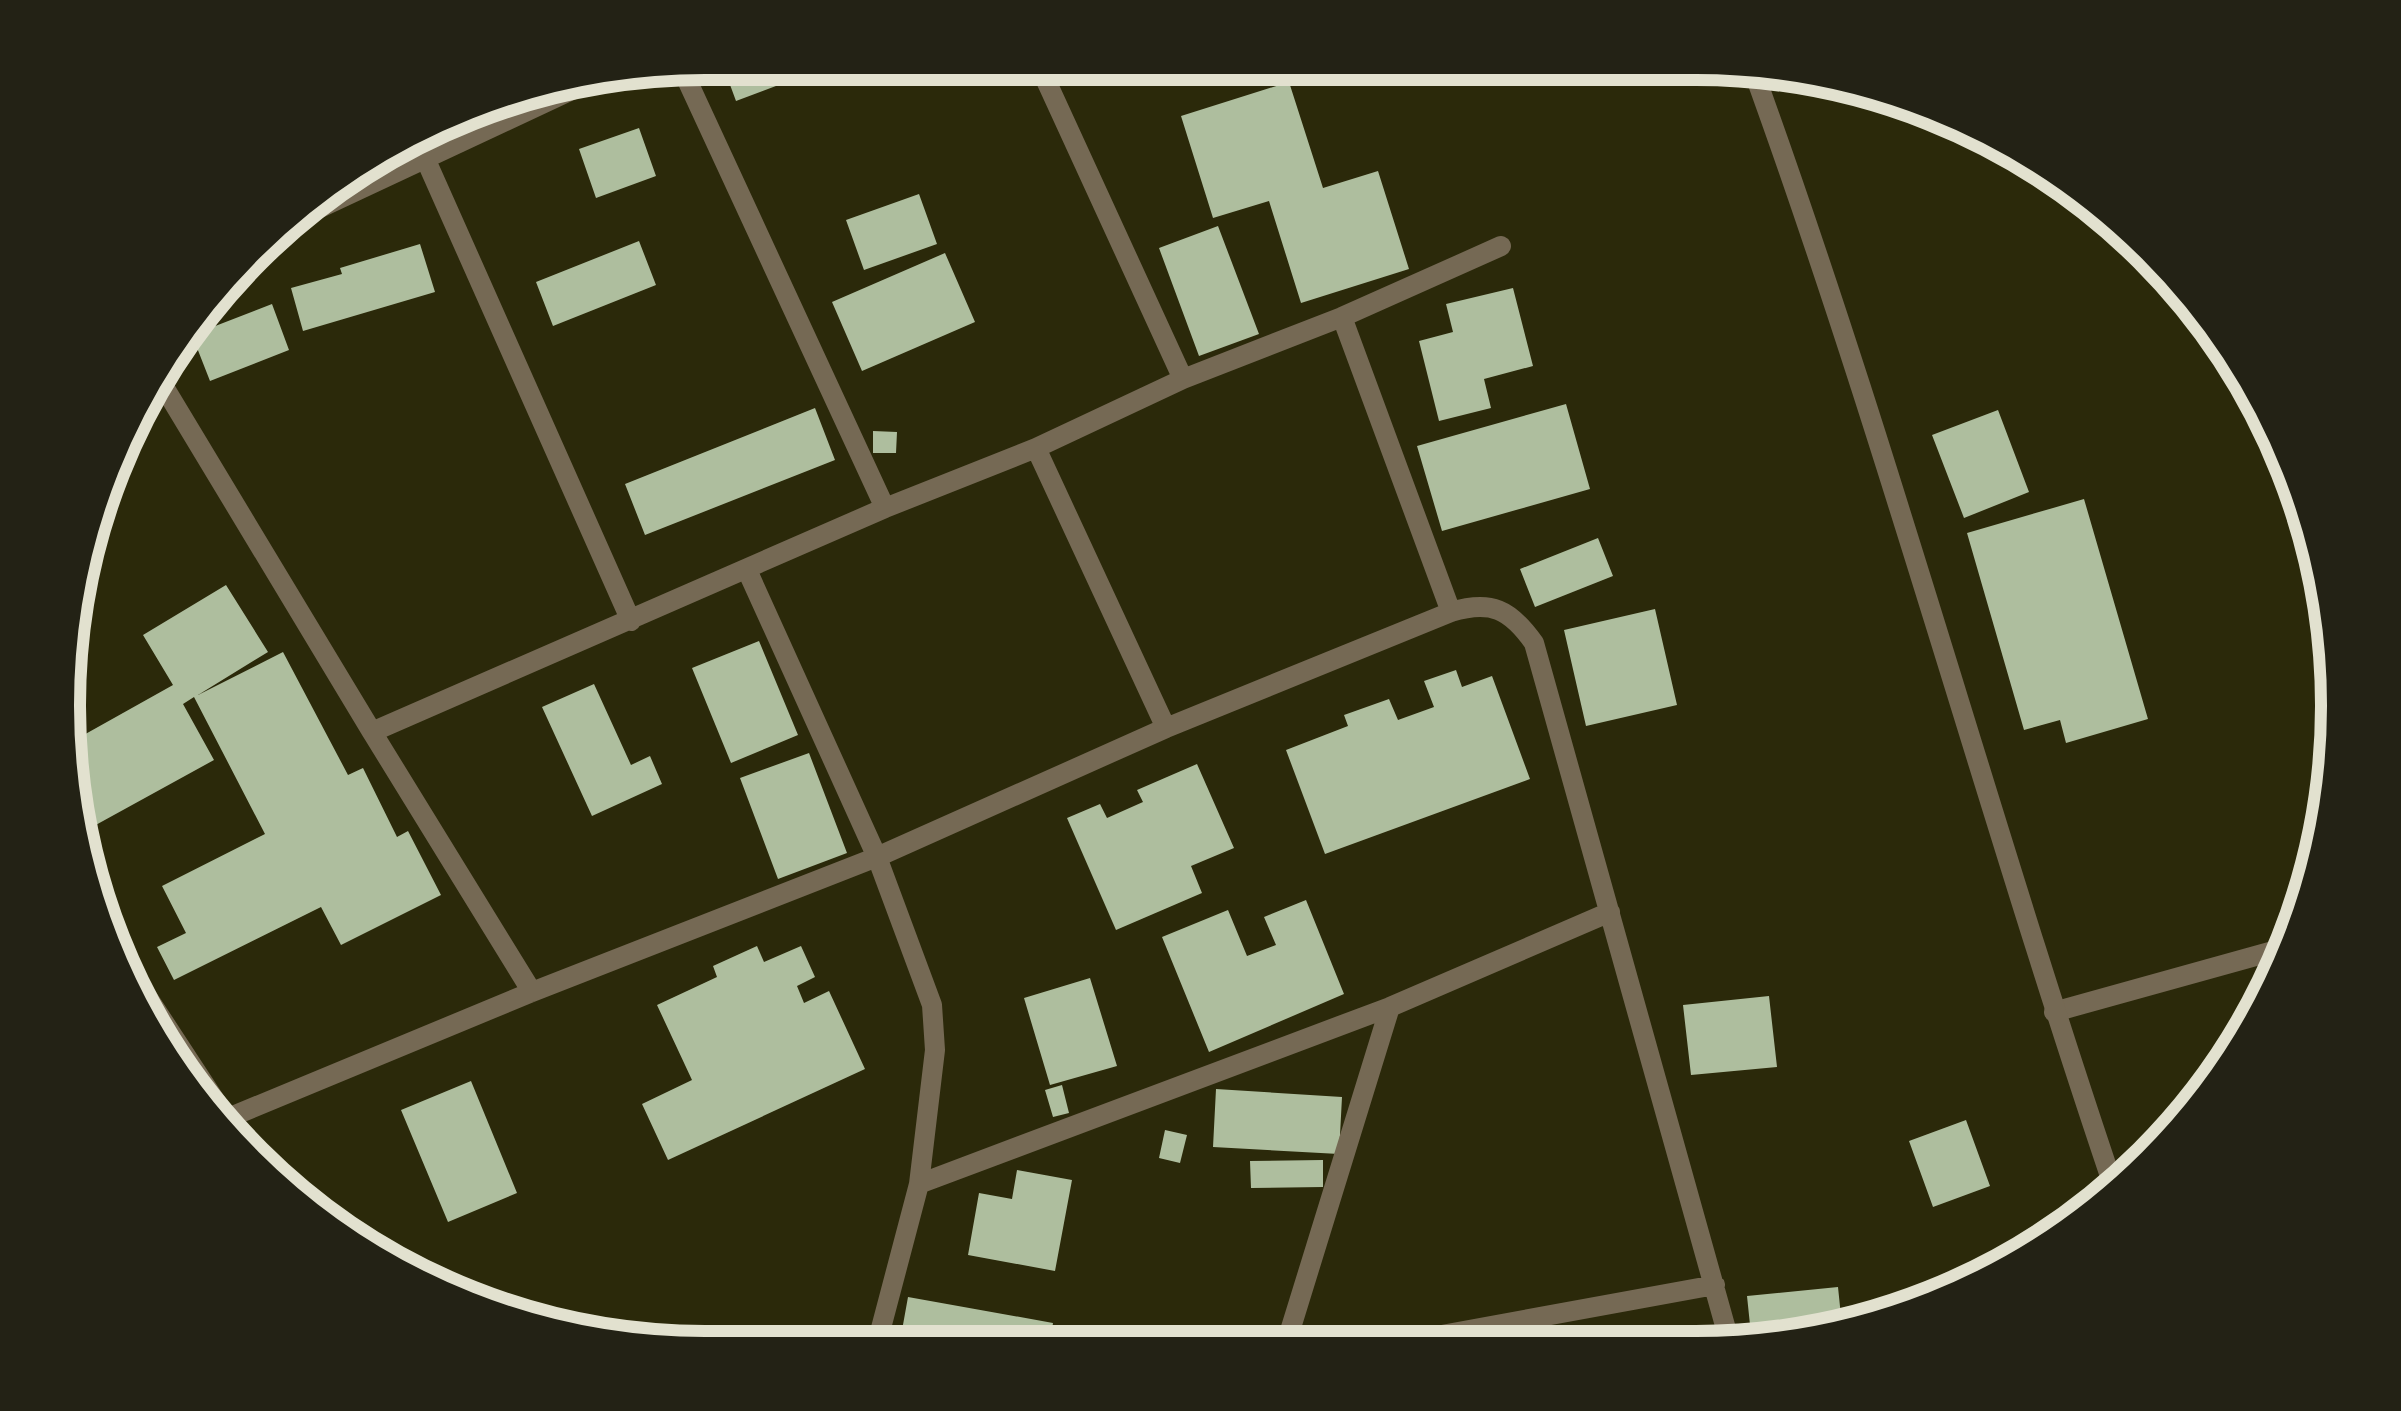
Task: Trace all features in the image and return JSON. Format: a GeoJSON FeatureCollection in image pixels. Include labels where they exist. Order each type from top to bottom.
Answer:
{"type":"FeatureCollection","features":[{"type":"Feature","properties":{"kind":"street"},"geometry":{"type":"LineString","coordinates":[[688,80],[884,508]]}},
{"type":"Feature","properties":{"kind":"street"},"geometry":{"type":"LineString","coordinates":[[1046,80],[1182,379]]}},
{"type":"Feature","properties":{"kind":"street"},"geometry":{"type":"LineString","coordinates":[[1758,83],[1910,533],[2054,1012],[2109,1175]]}},
{"type":"Feature","properties":{"kind":"street"},"geometry":{"type":"LineString","coordinates":[[339,199],[552,99]]}},
{"type":"Feature","properties":{"kind":"street"},"geometry":{"type":"LineString","coordinates":[[426,158],[631,620]]}},
{"type":"Feature","properties":{"kind":"street"},"geometry":{"type":"LineString","coordinates":[[372,732],[884,508],[1036,448],[1182,379],[1342,317],[1501,246]]}},
{"type":"Feature","properties":{"kind":"street"},"geometry":{"type":"LineString","coordinates":[[1342,317],[1451,612]]}},
{"type":"Feature","properties":{"kind":"street"},"geometry":{"type":"LineString","coordinates":[[166,390],[532,992]]}},
{"type":"Feature","properties":{"kind":"street"},"geometry":{"type":"LineString","coordinates":[[1036,448],[1166,728]]}},
{"type":"Feature","properties":{"kind":"street"},"geometry":{"type":"LineString","coordinates":[[747,570],[878,857],[932,1004],[935,1050],[919,1184],[880,1331]]}},
{"type":"Feature","properties":{"kind":"street"},"geometry":{"type":"LineString","coordinates":[[233,1116],[532,992],[878,857],[1166,728],[1451,612],[1471,606],[1494,607],[1520,623],[1534,642],[1726,1330]]}},
{"type":"Feature","properties":{"kind":"street"},"geometry":{"type":"LineString","coordinates":[[919,1184],[1390,1008],[1610,912]]}},
{"type":"Feature","properties":{"kind":"street"},"geometry":{"type":"LineString","coordinates":[[2054,1012],[2270,952]]}},
{"type":"Feature","properties":{"kind":"street"},"geometry":{"type":"LineString","coordinates":[[1290,1331],[1390,1008]]}},
{"type":"Feature","properties":{"kind":"street"},"geometry":{"type":"LineString","coordinates":[[1463,1331],[1714,1285]]}},
{"type":"Feature","properties":{"kind":"building"},"geometry":{"type":"Polygon","coordinates":[[[728,80],[792,80],[736,101],[728,80]]]}},
{"type":"Feature","properties":{"kind":"building"},"geometry":{"type":"Polygon","coordinates":[[[1289,82],[1323,188],[1378,171],[1409,269],[1301,303],[1269,201],[1213,218],[1181,116],[1289,82]]]}},
{"type":"Feature","properties":{"kind":"building"},"geometry":{"type":"Polygon","coordinates":[[[639,128],[656,176],[596,198],[579,149],[639,128]]]}},
{"type":"Feature","properties":{"kind":"building"},"geometry":{"type":"Polygon","coordinates":[[[919,194],[937,244],[864,270],[846,220],[919,194]]]}},
{"type":"Feature","properties":{"kind":"building"},"geometry":{"type":"Polygon","coordinates":[[[1218,226],[1259,334],[1199,356],[1159,248],[1218,226]]]}},
{"type":"Feature","properties":{"kind":"building"},"geometry":{"type":"Polygon","coordinates":[[[639,241],[656,285],[553,326],[536,282],[639,241]]]}},
{"type":"Feature","properties":{"kind":"building"},"geometry":{"type":"Polygon","coordinates":[[[420,244],[435,292],[303,331],[291,288],[342,274],[340,268],[420,244]]]}},
{"type":"Feature","properties":{"kind":"building"},"geometry":{"type":"Polygon","coordinates":[[[945,253],[975,322],[862,371],[832,302],[945,253]]]}},
{"type":"Feature","properties":{"kind":"building"},"geometry":{"type":"Polygon","coordinates":[[[1513,288],[1533,366],[1484,379],[1491,408],[1439,421],[1419,341],[1453,332],[1446,304],[1513,288]]]}},
{"type":"Feature","properties":{"kind":"building"},"geometry":{"type":"Polygon","coordinates":[[[272,304],[289,350],[210,381],[195,344],[206,330],[272,304]]]}},
{"type":"Feature","properties":{"kind":"building"},"geometry":{"type":"Polygon","coordinates":[[[1566,404],[1590,489],[1442,531],[1417,446],[1566,404]]]}},
{"type":"Feature","properties":{"kind":"building"},"geometry":{"type":"Polygon","coordinates":[[[815,408],[835,460],[645,535],[625,484],[815,408]]]}},
{"type":"Feature","properties":{"kind":"building"},"geometry":{"type":"Polygon","coordinates":[[[1998,410],[2029,492],[1964,518],[1932,435],[1998,410]]]}},
{"type":"Feature","properties":{"kind":"building"},"geometry":{"type":"Polygon","coordinates":[[[873,431],[897,432],[896,453],[873,453],[873,431]]]}},
{"type":"Feature","properties":{"kind":"building"},"geometry":{"type":"Polygon","coordinates":[[[2084,499],[2148,719],[2066,743],[2060,720],[2024,730],[1967,533],[2084,499]]]}},
{"type":"Feature","properties":{"kind":"building"},"geometry":{"type":"Polygon","coordinates":[[[1598,538],[1613,576],[1535,607],[1520,569],[1598,538]]]}},
{"type":"Feature","properties":{"kind":"building"},"geometry":{"type":"Polygon","coordinates":[[[226,585],[268,652],[198,695],[283,652],[348,775],[363,768],[397,837],[408,831],[441,895],[341,945],[321,907],[174,980],[157,947],[186,933],[162,886],[265,834],[194,697],[183,704],[214,760],[92,827],[81,737],[173,685],[143,635],[226,585]]]}},
{"type":"Feature","properties":{"kind":"building"},"geometry":{"type":"Polygon","coordinates":[[[1655,609],[1677,705],[1586,726],[1564,630],[1655,609]]]}},
{"type":"Feature","properties":{"kind":"building"},"geometry":{"type":"Polygon","coordinates":[[[759,641],[798,735],[731,763],[692,668],[759,641]]]}},
{"type":"Feature","properties":{"kind":"building"},"geometry":{"type":"Polygon","coordinates":[[[1456,670],[1462,687],[1492,676],[1530,779],[1325,854],[1286,750],[1348,726],[1344,715],[1389,699],[1398,720],[1434,707],[1424,681],[1456,670]]]}},
{"type":"Feature","properties":{"kind":"building"},"geometry":{"type":"Polygon","coordinates":[[[594,684],[631,765],[650,756],[662,784],[592,816],[542,707],[594,684]]]}},
{"type":"Feature","properties":{"kind":"building"},"geometry":{"type":"Polygon","coordinates":[[[809,753],[847,853],[778,879],[740,778],[809,753]]]}},
{"type":"Feature","properties":{"kind":"building"},"geometry":{"type":"Polygon","coordinates":[[[1197,764],[1234,848],[1191,866],[1202,893],[1116,930],[1067,818],[1100,804],[1107,818],[1143,802],[1137,790],[1197,764]]]}},
{"type":"Feature","properties":{"kind":"building"},"geometry":{"type":"Polygon","coordinates":[[[1306,900],[1344,994],[1209,1052],[1162,937],[1228,910],[1247,956],[1276,945],[1264,917],[1306,900]]]}},
{"type":"Feature","properties":{"kind":"building"},"geometry":{"type":"Polygon","coordinates":[[[757,946],[764,962],[801,946],[815,977],[797,986],[804,1003],[829,991],[865,1069],[668,1160],[642,1104],[692,1080],[657,1005],[717,977],[713,966],[757,946]]]}},
{"type":"Feature","properties":{"kind":"building"},"geometry":{"type":"Polygon","coordinates":[[[1090,978],[1117,1066],[1050,1085],[1024,998],[1090,978]]]}},
{"type":"Feature","properties":{"kind":"building"},"geometry":{"type":"Polygon","coordinates":[[[1769,996],[1777,1067],[1691,1075],[1683,1005],[1769,996]]]}},
{"type":"Feature","properties":{"kind":"building"},"geometry":{"type":"Polygon","coordinates":[[[471,1081],[517,1193],[448,1222],[401,1110],[471,1081]]]}},
{"type":"Feature","properties":{"kind":"building"},"geometry":{"type":"Polygon","coordinates":[[[1062,1085],[1069,1113],[1053,1117],[1045,1090],[1062,1085]]]}},
{"type":"Feature","properties":{"kind":"building"},"geometry":{"type":"Polygon","coordinates":[[[1216,1089],[1342,1097],[1339,1154],[1213,1147],[1216,1089]]]}},
{"type":"Feature","properties":{"kind":"building"},"geometry":{"type":"Polygon","coordinates":[[[1966,1120],[1990,1186],[1933,1207],[1909,1141],[1966,1120]]]}},
{"type":"Feature","properties":{"kind":"building"},"geometry":{"type":"Polygon","coordinates":[[[1165,1130],[1187,1135],[1180,1163],[1159,1158],[1165,1130]]]}},
{"type":"Feature","properties":{"kind":"building"},"geometry":{"type":"Polygon","coordinates":[[[1323,1160],[1323,1187],[1251,1188],[1250,1161],[1323,1160]]]}},
{"type":"Feature","properties":{"kind":"building"},"geometry":{"type":"Polygon","coordinates":[[[1017,1170],[1072,1180],[1055,1271],[968,1255],[979,1193],[1012,1199],[1017,1170]]]}},
{"type":"Feature","properties":{"kind":"building"},"geometry":{"type":"Polygon","coordinates":[[[1838,1287],[1841,1314],[1750,1329],[1747,1296],[1838,1287]]]}},
{"type":"Feature","properties":{"kind":"building"},"geometry":{"type":"Polygon","coordinates":[[[908,1297],[1053,1323],[1052,1331],[902,1331],[908,1297]]]}},
{"type":"Feature","properties":{"kind":"building"},"geometry":{"type":"Polygon","coordinates":[[[1717,1326],[1717,1330],[1685,1331],[1717,1326]]]}}]}
